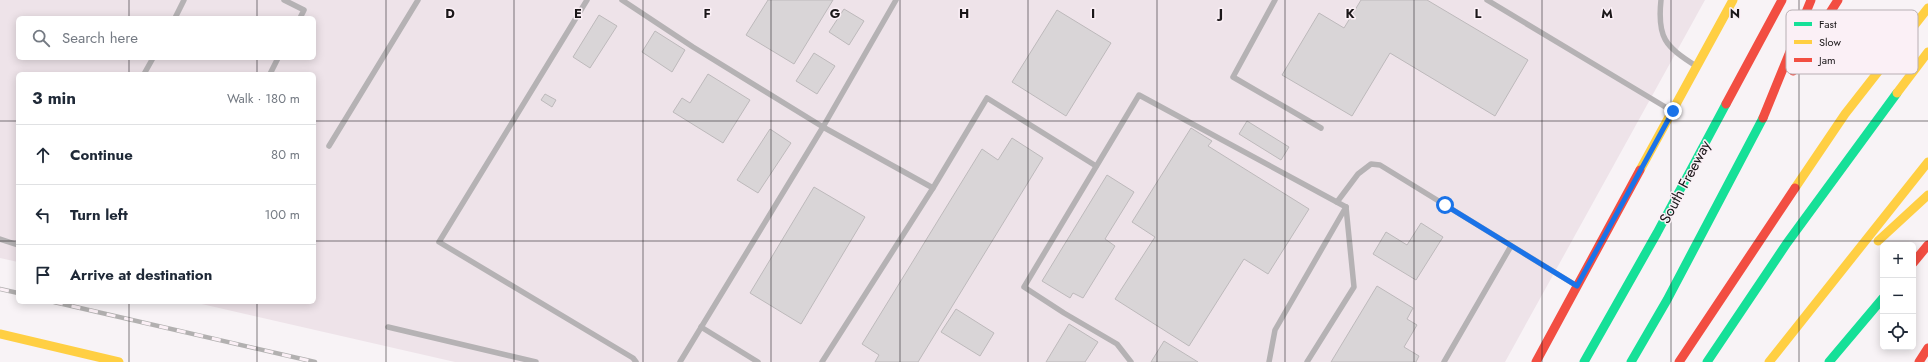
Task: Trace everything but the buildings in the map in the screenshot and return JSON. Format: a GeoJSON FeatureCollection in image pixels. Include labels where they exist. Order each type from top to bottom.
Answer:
{"type":"FeatureCollection","features":[{"type":"Feature","properties":{"kind":"main road"},"geometry":{"type":"LineString","coordinates":[[1536,362],[1733,0]]}},
{"type":"Feature","properties":{"kind":"main road","name":"South Freeway"},"geometry":{"type":"LineString","coordinates":[[1584,362],[1657,233],[1782,0]]}},
{"type":"Feature","properties":{"kind":"main road"},"geometry":{"type":"LineString","coordinates":[[1808,10],[1812,0]]}},
{"type":"Feature","properties":{"kind":"main road"},"geometry":{"type":"LineString","coordinates":[[1832,10],[1838,0]]}},
{"type":"Feature","properties":{"kind":"main road"},"geometry":{"type":"LineString","coordinates":[[1918,21],[1928,8]]}},
{"type":"Feature","properties":{"kind":"main road"},"geometry":{"type":"LineString","coordinates":[[1918,65],[1928,52]]}},
{"type":"Feature","properties":{"kind":"main road"},"geometry":{"type":"LineString","coordinates":[[1631,362],[1667,300],[1754,139],[1786,64]]}},
{"type":"Feature","properties":{"kind":"main road"},"geometry":{"type":"LineString","coordinates":[[1767,111],[1791,74]]}},
{"type":"Feature","properties":{"kind":"main road"},"geometry":{"type":"LineString","coordinates":[[1679,362],[1845,114],[1876,74]]}},
{"type":"Feature","properties":{"kind":"main road"},"geometry":{"type":"LineString","coordinates":[[1708,362],[1754,289],[1911,74]]}},
{"type":"Feature","properties":{"kind":"main road"},"geometry":{"type":"LineString","coordinates":[[1769,362],[1928,162]]}},
{"type":"Feature","properties":{"kind":"main road"},"geometry":{"type":"LineString","coordinates":[[1839,275],[1928,195]]}},
{"type":"Feature","properties":{"kind":"main road"},"geometry":{"type":"LineString","coordinates":[[1916,259],[1928,245]]}},
{"type":"Feature","properties":{"kind":"main road"},"geometry":{"type":"LineString","coordinates":[[1829,362],[1880,302]]}},
{"type":"Feature","properties":{"kind":"main road"},"geometry":{"type":"LineString","coordinates":[[0,334],[118,362]]}},
{"type":"Feature","properties":{"kind":"main road"},"geometry":{"type":"LineString","coordinates":[[1919,362],[1928,348]]}},
{"type":"Feature","properties":{"kind":"lane"},"geometry":{"type":"LineString","coordinates":[[176,16],[184,0]]}},
{"type":"Feature","properties":{"kind":"lane"},"geometry":{"type":"LineString","coordinates":[[284,0],[304,10],[301,16]]}},
{"type":"Feature","properties":{"kind":"lane"},"geometry":{"type":"LineString","coordinates":[[330,146],[418,0]]}},
{"type":"Feature","properties":{"kind":"lane"},"geometry":{"type":"LineString","coordinates":[[587,0],[439,242],[633,358],[636,362]]}},
{"type":"Feature","properties":{"kind":"lane"},"geometry":{"type":"LineString","coordinates":[[622,0],[693,47],[823,127],[933,188]]}},
{"type":"Feature","properties":{"kind":"lane"},"geometry":{"type":"LineString","coordinates":[[680,362],[823,127],[896,0]]}},
{"type":"Feature","properties":{"kind":"lane"},"geometry":{"type":"LineString","coordinates":[[1275,0],[1233,77],[1321,128]]}},
{"type":"Feature","properties":{"kind":"lane"},"geometry":{"type":"LineString","coordinates":[[1487,0],[1673,111]]}},
{"type":"Feature","properties":{"kind":"lane"},"geometry":{"type":"LineString","coordinates":[[1661,0],[1661,34],[1674,52],[1697,67]]}},
{"type":"Feature","properties":{"kind":"lane"},"geometry":{"type":"LineString","coordinates":[[145,72],[152,60]]}},
{"type":"Feature","properties":{"kind":"lane"},"geometry":{"type":"LineString","coordinates":[[271,72],[277,60]]}},
{"type":"Feature","properties":{"kind":"lane"},"geometry":{"type":"LineString","coordinates":[[1131,362],[1117,344],[1064,313],[1024,287],[1139,95],[1346,207]]}},
{"type":"Feature","properties":{"kind":"lane"},"geometry":{"type":"LineString","coordinates":[[822,362],[933,188],[987,98],[1096,166]]}},
{"type":"Feature","properties":{"kind":"lane"},"geometry":{"type":"LineString","coordinates":[[1336,202],[1362,171],[1371,164],[1380,165],[1577,286]]}},
{"type":"Feature","properties":{"kind":"lane"},"geometry":{"type":"LineString","coordinates":[[1269,362],[1275,330],[1346,207]]}},
{"type":"Feature","properties":{"kind":"lane"},"geometry":{"type":"LineString","coordinates":[[1307,362],[1354,287],[1346,207]]}},
{"type":"Feature","properties":{"kind":"lane"},"geometry":{"type":"LineString","coordinates":[[0,239],[16,244]]}},
{"type":"Feature","properties":{"kind":"lane"},"geometry":{"type":"LineString","coordinates":[[1444,362],[1511,246]]}},
{"type":"Feature","properties":{"kind":"lane"},"geometry":{"type":"LineString","coordinates":[[701,326],[758,362]]}},
{"type":"Feature","properties":{"kind":"lane"},"geometry":{"type":"LineString","coordinates":[[388,327],[536,362]]}},
{"type":"Feature","properties":{"kind":"shaded area"},"geometry":{"type":"Polygon","coordinates":[[[0,0],[1705,0],[1505,362],[455,362],[202,304],[316,304],[316,72],[16,72],[16,262],[0,258],[0,0]]]}},
{"type":"Feature","properties":{"kind":"railway"},"geometry":{"type":"LineString","coordinates":[[0,289],[16,293]]}},
{"type":"Feature","properties":{"kind":"railway"},"geometry":{"type":"LineString","coordinates":[[63,304],[315,362]]}},
{"type":"Feature","properties":{"kind":"traffic: fast"},"geometry":{"type":"LineString","coordinates":[[1707,362],[1787,243],[1897,93]]}},
{"type":"Feature","properties":{"kind":"traffic: fast"},"geometry":{"type":"LineString","coordinates":[[1584,362],[1657,233],[1726,104]]}},
{"type":"Feature","properties":{"kind":"traffic: fast"},"geometry":{"type":"LineString","coordinates":[[1631,362],[1667,300],[1763,118]]}},
{"type":"Feature","properties":{"kind":"traffic: fast"},"geometry":{"type":"LineString","coordinates":[[1829,362],[1880,302]]}},
{"type":"Feature","properties":{"kind":"traffic: slow"},"geometry":{"type":"LineString","coordinates":[[1640,170],[1733,0]]}},
{"type":"Feature","properties":{"kind":"traffic: slow"},"geometry":{"type":"LineString","coordinates":[[1918,21],[1928,8]]}},
{"type":"Feature","properties":{"kind":"traffic: slow"},"geometry":{"type":"LineString","coordinates":[[1918,65],[1928,52]]}},
{"type":"Feature","properties":{"kind":"traffic: slow"},"geometry":{"type":"LineString","coordinates":[[1795,188],[1845,114],[1876,74]]}},
{"type":"Feature","properties":{"kind":"traffic: slow"},"geometry":{"type":"LineString","coordinates":[[1897,93],[1911,74]]}},
{"type":"Feature","properties":{"kind":"traffic: slow"},"geometry":{"type":"LineString","coordinates":[[1769,362],[1928,162]]}},
{"type":"Feature","properties":{"kind":"traffic: slow"},"geometry":{"type":"LineString","coordinates":[[1878,241],[1928,195]]}},
{"type":"Feature","properties":{"kind":"traffic: slow"},"geometry":{"type":"LineString","coordinates":[[0,334],[119,362]]}},
{"type":"Feature","properties":{"kind":"traffic: jam"},"geometry":{"type":"LineString","coordinates":[[1726,104],[1782,0]]}},
{"type":"Feature","properties":{"kind":"traffic: jam"},"geometry":{"type":"LineString","coordinates":[[1807,10],[1811,0]]}},
{"type":"Feature","properties":{"kind":"traffic: jam"},"geometry":{"type":"LineString","coordinates":[[1832,10],[1838,0]]}},
{"type":"Feature","properties":{"kind":"traffic: jam"},"geometry":{"type":"LineString","coordinates":[[1763,118],[1786,61]]}},
{"type":"Feature","properties":{"kind":"traffic: jam"},"geometry":{"type":"LineString","coordinates":[[1536,362],[1640,170]]}},
{"type":"Feature","properties":{"kind":"traffic: jam"},"geometry":{"type":"LineString","coordinates":[[1679,362],[1795,188]]}},
{"type":"Feature","properties":{"kind":"traffic: jam"},"geometry":{"type":"LineString","coordinates":[[1916,259],[1928,245]]}},
{"type":"Feature","properties":{"kind":"traffic: jam"},"geometry":{"type":"LineString","coordinates":[[1919,362],[1928,348]]}},
{"type":"Feature","properties":{"kind":"route"},"geometry":{"type":"LineString","coordinates":[[1445,205],[1577,286],[1673,111]]}}]}
